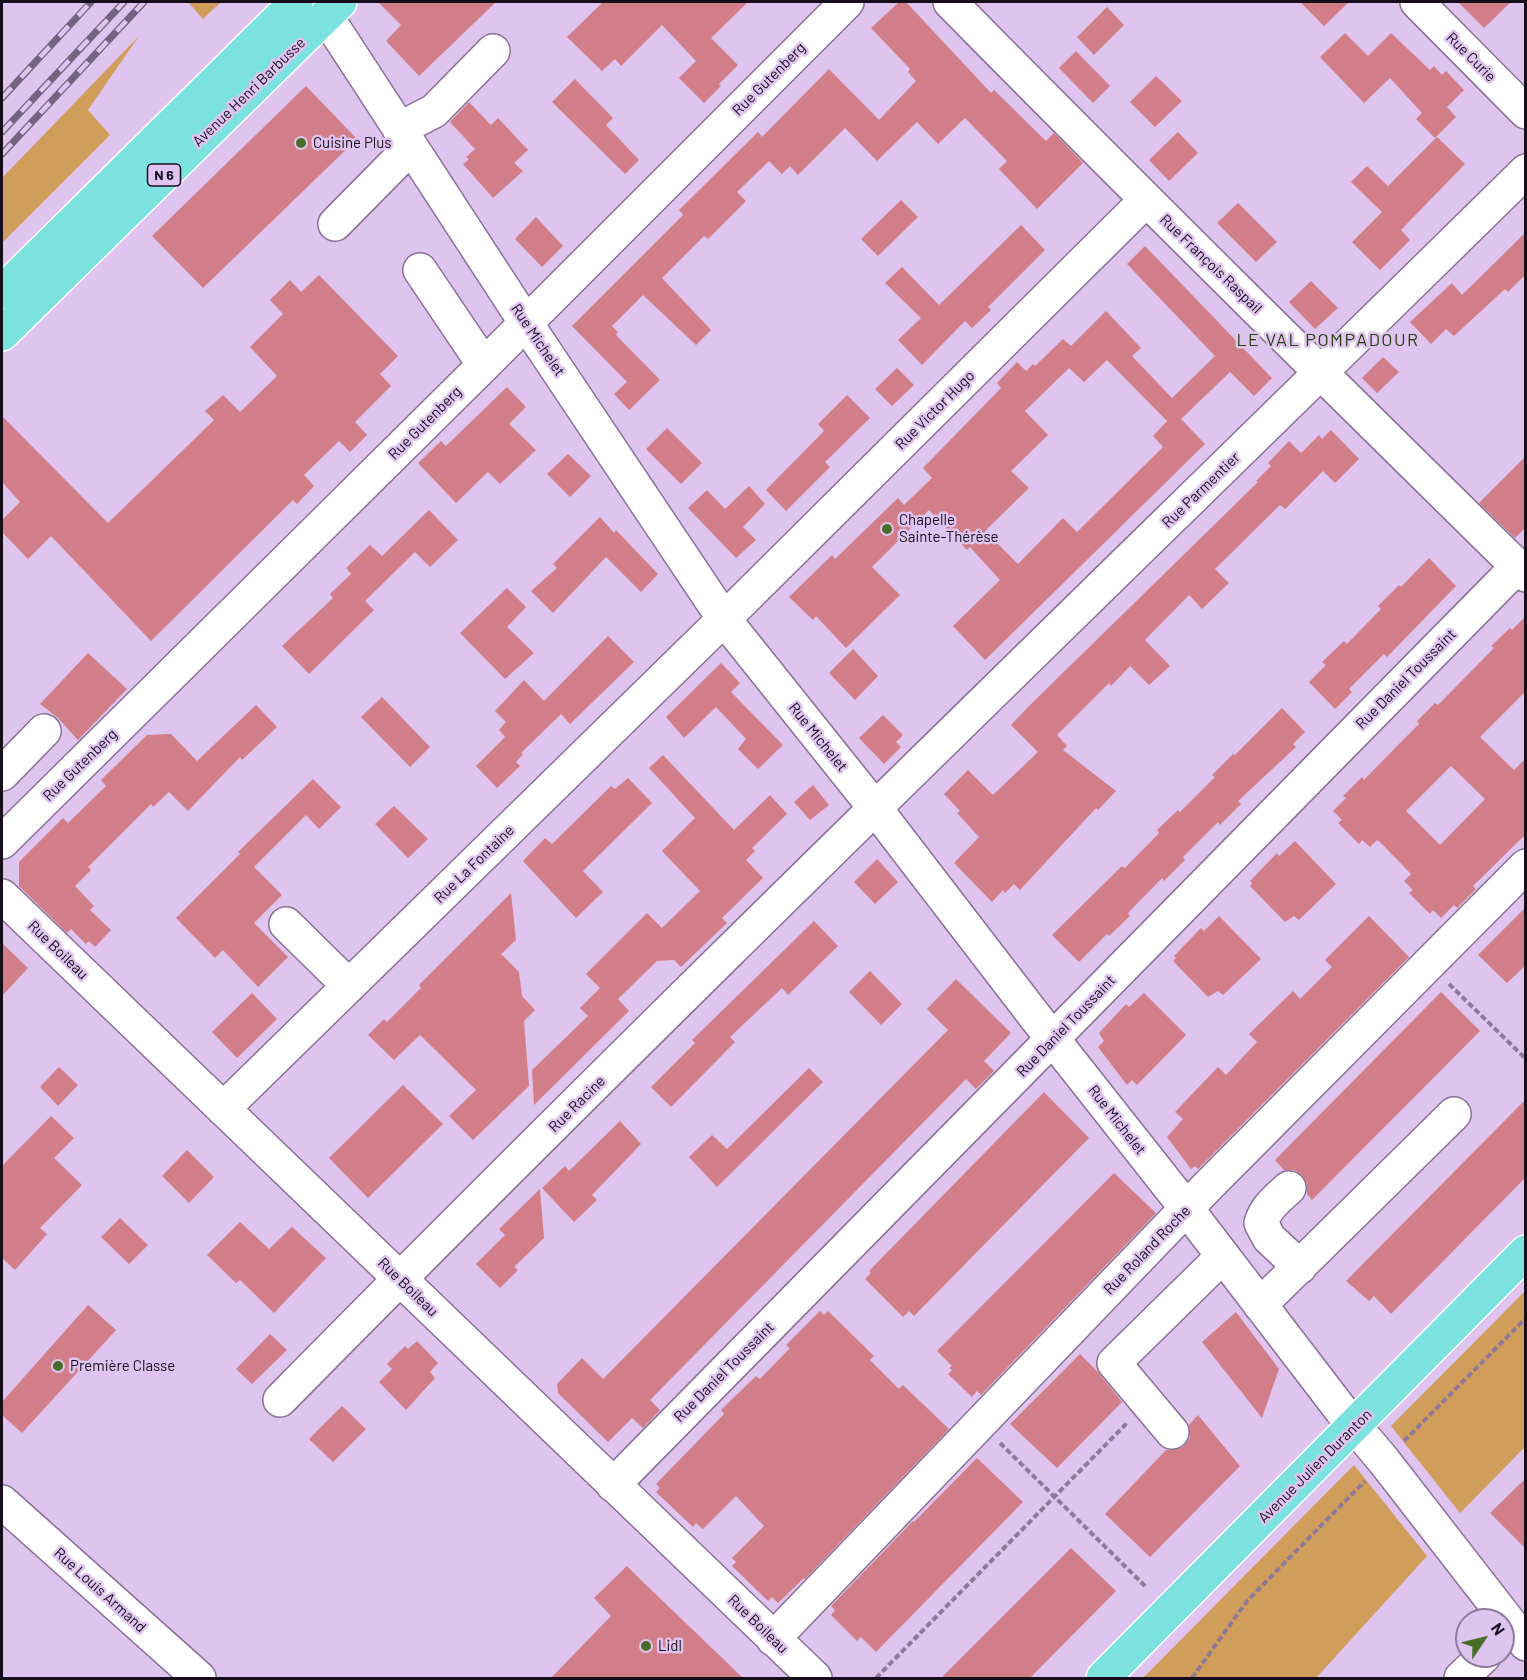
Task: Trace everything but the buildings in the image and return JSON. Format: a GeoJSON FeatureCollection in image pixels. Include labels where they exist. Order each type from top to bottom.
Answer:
{"type":"FeatureCollection","features":[{"type":"Feature","properties":{"kind":"main road","name":"Avenue Henri Barbusse"},"geometry":{"type":"LineString","coordinates":[[2,292],[296,2]]}},
{"type":"Feature","properties":{"kind":"main road","name":"Avenue Henri Barbusse"},"geometry":{"type":"LineString","coordinates":[[2,334],[330,6]]}},
{"type":"Feature","properties":{"kind":"main road","name":"Avenue Julien Duranton"},"geometry":{"type":"LineString","coordinates":[[1103,1678],[1526,1252]]}},
{"type":"Feature","properties":{"kind":"street","name":"Rue Gutenberg"},"geometry":{"type":"LineString","coordinates":[[3,838],[484,365],[847,2]]}},
{"type":"Feature","properties":{"kind":"street","name":"Rue François Raspail"},"geometry":{"type":"LineString","coordinates":[[950,2],[1146,200],[1521,571]]}},
{"type":"Feature","properties":{"kind":"street","name":"Rue Curie"},"geometry":{"type":"LineString","coordinates":[[1417,2],[1526,112]]}},
{"type":"Feature","properties":{"kind":"street","name":"Rue Michelet"},"geometry":{"type":"LineString","coordinates":[[330,6],[405,138],[724,619],[875,808],[1354,1426],[1384,1461],[1493,1608]]}},
{"type":"Feature","properties":{"kind":"street"},"geometry":{"type":"LineString","coordinates":[[335,224],[405,138],[493,51]]}},
{"type":"Feature","properties":{"kind":"street","name":"Rue Parmentier"},"geometry":{"type":"LineString","coordinates":[[875,808],[1526,171]]}},
{"type":"Feature","properties":{"kind":"street","name":"Rue Victor Hugo"},"geometry":{"type":"LineString","coordinates":[[724,619],[1146,200]]}},
{"type":"Feature","properties":{"kind":"street"},"geometry":{"type":"LineString","coordinates":[[420,270],[484,365]]}},
{"type":"Feature","properties":{"kind":"street","name":"Rue Daniel Toussaint"},"geometry":{"type":"LineString","coordinates":[[613,1485],[1053,1039],[1521,571]]}},
{"type":"Feature","properties":{"kind":"street","name":"Rue La Fontaine"},"geometry":{"type":"LineString","coordinates":[[223,1109],[724,619]]}},
{"type":"Feature","properties":{"kind":"street"},"geometry":{"type":"LineString","coordinates":[[2,774],[45,731]]}},
{"type":"Feature","properties":{"kind":"street","name":"Rue Racine"},"geometry":{"type":"LineString","coordinates":[[280,1400],[875,808]]}},
{"type":"Feature","properties":{"kind":"street","name":"Rue Roland Roche"},"geometry":{"type":"LineString","coordinates":[[773,1639],[1187,1209],[1526,866]]}},
{"type":"Feature","properties":{"kind":"street","name":"Rue Boileau"},"geometry":{"type":"LineString","coordinates":[[2,896],[815,1678]]}},
{"type":"Feature","properties":{"kind":"street"},"geometry":{"type":"LineString","coordinates":[[286,924],[349,986]]}},
{"type":"Feature","properties":{"kind":"street"},"geometry":{"type":"LineString","coordinates":[[1260,1305],[1454,1114]]}},
{"type":"Feature","properties":{"kind":"street"},"geometry":{"type":"LineString","coordinates":[[1289,1188],[1269,1206],[1261,1223],[1269,1238],[1300,1267]]}},
{"type":"Feature","properties":{"kind":"street"},"geometry":{"type":"LineString","coordinates":[[1172,1432],[1114,1363],[1222,1256]]}},
{"type":"Feature","properties":{"kind":"street","name":"Rue Louis Armand"},"geometry":{"type":"LineString","coordinates":[[2,1502],[200,1678]]}},
{"type":"Feature","properties":{"kind":"path"},"geometry":{"type":"LineString","coordinates":[[1429,964],[1526,1059]]}},
{"type":"Feature","properties":{"kind":"path"},"geometry":{"type":"LineString","coordinates":[[1192,1678],[1246,1600],[1526,1318]]}},
{"type":"Feature","properties":{"kind":"path"},"geometry":{"type":"LineString","coordinates":[[876,1678],[1147,1402]]}},
{"type":"Feature","properties":{"kind":"path"},"geometry":{"type":"LineString","coordinates":[[980,1423],[1145,1586]]}},
{"type":"Feature","properties":{"kind":"shaded area"},"geometry":{"type":"Polygon","coordinates":[[[188,2],[221,2],[203,19],[188,2]]]}},
{"type":"Feature","properties":{"kind":"shaded area"},"geometry":{"type":"Polygon","coordinates":[[[139,36],[88,110],[110,135],[2,243],[2,178],[139,36]]]}},
{"type":"Feature","properties":{"kind":"shaded area"},"geometry":{"type":"Polygon","coordinates":[[[1525,1291],[1525,1447],[1460,1513],[1391,1426],[1525,1291]]]}},
{"type":"Feature","properties":{"kind":"shaded area"},"geometry":{"type":"Polygon","coordinates":[[[1354,1465],[1427,1556],[1316,1678],[1143,1678],[1354,1465]]]}},
{"type":"Feature","properties":{"kind":"railway"},"geometry":{"type":"LineString","coordinates":[[2,98],[91,2]]}},
{"type":"Feature","properties":{"kind":"railway"},"geometry":{"type":"LineString","coordinates":[[2,132],[124,2]]}},
{"type":"Feature","properties":{"kind":"railway"},"geometry":{"type":"LineString","coordinates":[[2,154],[144,2]]}},
{"type":"Feature","properties":{"kind":"place","name":"Cuisine Plus"},"geometry":{"type":"Point","coordinates":[301,143]}},
{"type":"Feature","properties":{"kind":"place","name":"Chapelle Sainte-Thérèse"},"geometry":{"type":"Point","coordinates":[887,529]}},
{"type":"Feature","properties":{"kind":"place","name":"Première Classe"},"geometry":{"type":"Point","coordinates":[58,1366]}},
{"type":"Feature","properties":{"kind":"place","name":"Lidl"},"geometry":{"type":"Point","coordinates":[646,1646]}},
{"type":"Feature","properties":{"kind":"district","name":"LE VAL POMPADOUR"},"geometry":{"type":"Point","coordinates":[1328,340]}}]}
